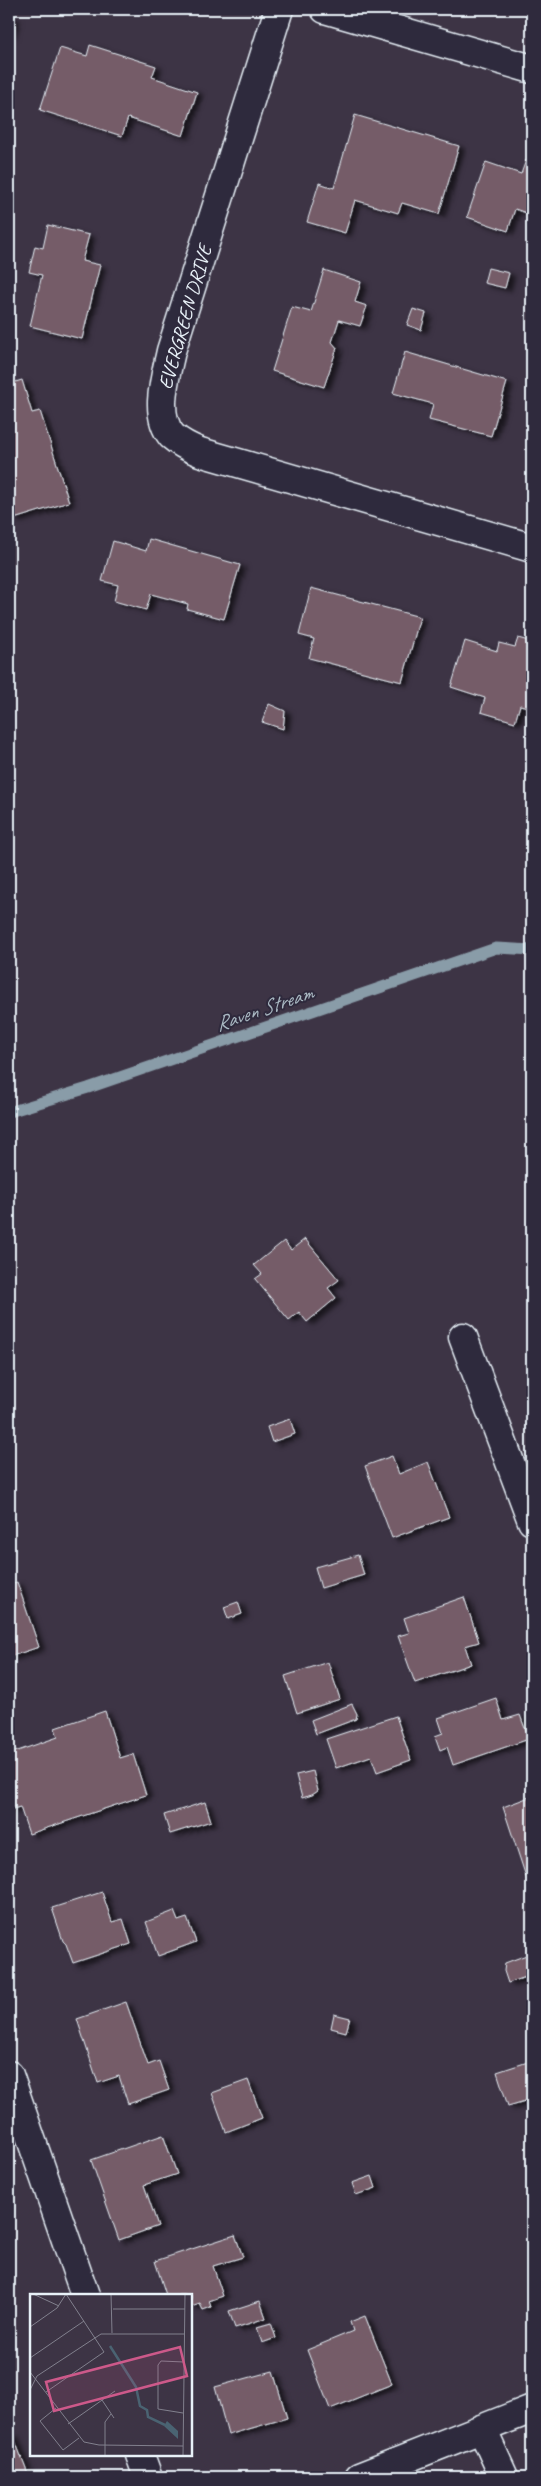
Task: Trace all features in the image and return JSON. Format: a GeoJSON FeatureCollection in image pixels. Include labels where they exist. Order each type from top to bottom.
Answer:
{"type":"FeatureCollection","features":[{"type":"Feature","properties":{"kind":"street","name":"EVERGREEN DRIVE"},"geometry":{"type":"LineString","coordinates":[[279,9],[171,351],[163,394],[165,424],[172,435],[183,444],[200,452],[532,548]]}},
{"type":"Feature","properties":{"kind":"street"},"geometry":{"type":"LineString","coordinates":[[327,9],[532,69]]}},
{"type":"Feature","properties":{"kind":"street"},"geometry":{"type":"LineString","coordinates":[[463,1337],[532,1522]]}},
{"type":"Feature","properties":{"kind":"street"},"geometry":{"type":"LineString","coordinates":[[9,2075],[85,2294]]}},
{"type":"Feature","properties":{"kind":"street"},"geometry":{"type":"LineString","coordinates":[[360,2477],[532,2409]]}},
{"type":"Feature","properties":{"kind":"street"},"geometry":{"type":"LineString","coordinates":[[482,2429],[504,2477]]}},
{"type":"Feature","properties":{"kind":"street"},"geometry":{"type":"LineString","coordinates":[[140,2456],[148,2477]]}},
{"type":"Feature","properties":{"kind":"building"},"geometry":{"type":"Polygon","coordinates":[[[9,16],[14,18],[9,36],[9,16]]]}},
{"type":"Feature","properties":{"kind":"building"},"geometry":{"type":"Polygon","coordinates":[[[90,45],[156,66],[152,77],[197,92],[183,136],[128,118],[122,136],[40,110],[60,48],[87,56],[90,45]]]}},
{"type":"Feature","properties":{"kind":"building"},"geometry":{"type":"Polygon","coordinates":[[[355,115],[459,146],[439,214],[402,203],[398,213],[355,200],[345,233],[307,222],[319,183],[334,188],[355,115]]]}},
{"type":"Feature","properties":{"kind":"building"},"geometry":{"type":"Polygon","coordinates":[[[526,160],[532,162],[532,215],[515,209],[508,231],[467,217],[486,162],[521,174],[526,160]]]}},
{"type":"Feature","properties":{"kind":"building"},"geometry":{"type":"Polygon","coordinates":[[[48,225],[89,235],[82,261],[100,265],[82,339],[30,326],[42,275],[29,272],[35,246],[43,248],[48,225]]]}},
{"type":"Feature","properties":{"kind":"building"},"geometry":{"type":"Polygon","coordinates":[[[488,268],[509,273],[505,288],[484,283],[488,268]]]}},
{"type":"Feature","properties":{"kind":"building"},"geometry":{"type":"Polygon","coordinates":[[[324,270],[361,282],[355,302],[367,306],[360,326],[339,320],[332,342],[337,348],[324,387],[272,371],[292,307],[311,312],[324,270]]]}},
{"type":"Feature","properties":{"kind":"building"},"geometry":{"type":"Polygon","coordinates":[[[413,309],[426,313],[421,330],[407,325],[413,309]]]}},
{"type":"Feature","properties":{"kind":"building"},"geometry":{"type":"Polygon","coordinates":[[[405,352],[507,382],[491,436],[429,420],[433,404],[393,393],[405,352]]]}},
{"type":"Feature","properties":{"kind":"building"},"geometry":{"type":"Polygon","coordinates":[[[22,380],[32,413],[40,411],[69,502],[14,519],[9,502],[9,384],[22,380]]]}},
{"type":"Feature","properties":{"kind":"building"},"geometry":{"type":"Polygon","coordinates":[[[149,539],[240,565],[224,619],[187,609],[188,604],[151,594],[146,610],[114,601],[118,585],[102,581],[113,541],[146,551],[149,539]]]}},
{"type":"Feature","properties":{"kind":"building"},"geometry":{"type":"Polygon","coordinates":[[[311,588],[420,617],[402,682],[309,658],[314,639],[299,635],[311,588]]]}},
{"type":"Feature","properties":{"kind":"building"},"geometry":{"type":"Polygon","coordinates":[[[518,638],[532,642],[532,708],[520,705],[515,722],[481,712],[485,698],[451,687],[465,641],[497,651],[499,643],[515,647],[518,638]]]}},
{"type":"Feature","properties":{"kind":"building"},"geometry":{"type":"Polygon","coordinates":[[[269,704],[285,711],[283,729],[262,722],[269,704]]]}},
{"type":"Feature","properties":{"kind":"building"},"geometry":{"type":"Polygon","coordinates":[[[305,1239],[339,1280],[328,1288],[336,1298],[307,1322],[299,1312],[289,1320],[255,1279],[262,1274],[254,1265],[284,1241],[291,1250],[305,1239]]]}},
{"type":"Feature","properties":{"kind":"building"},"geometry":{"type":"Polygon","coordinates":[[[290,1419],[295,1434],[272,1442],[267,1427],[290,1419]]]}},
{"type":"Feature","properties":{"kind":"building"},"geometry":{"type":"Polygon","coordinates":[[[392,1456],[399,1474],[428,1462],[449,1517],[392,1538],[365,1466],[392,1456]]]}},
{"type":"Feature","properties":{"kind":"building"},"geometry":{"type":"Polygon","coordinates":[[[358,1555],[364,1575],[321,1588],[315,1567],[358,1555]]]}},
{"type":"Feature","properties":{"kind":"building"},"geometry":{"type":"Polygon","coordinates":[[[17,1582],[39,1647],[9,1657],[9,1585],[17,1582]]]}},
{"type":"Feature","properties":{"kind":"building"},"geometry":{"type":"Polygon","coordinates":[[[464,1597],[479,1642],[465,1646],[471,1664],[415,1683],[398,1636],[409,1633],[404,1618],[464,1597]]]}},
{"type":"Feature","properties":{"kind":"building"},"geometry":{"type":"Polygon","coordinates":[[[238,1602],[242,1614],[228,1619],[224,1607],[238,1602]]]}},
{"type":"Feature","properties":{"kind":"building"},"geometry":{"type":"Polygon","coordinates":[[[328,1662],[340,1699],[297,1713],[285,1676],[328,1662]]]}},
{"type":"Feature","properties":{"kind":"building"},"geometry":{"type":"Polygon","coordinates":[[[496,1698],[503,1720],[520,1715],[529,1739],[453,1765],[447,1747],[440,1750],[435,1736],[443,1733],[438,1718],[496,1698]]]}},
{"type":"Feature","properties":{"kind":"building"},"geometry":{"type":"Polygon","coordinates":[[[352,1704],[357,1714],[356,1719],[316,1734],[311,1720],[352,1704]]]}},
{"type":"Feature","properties":{"kind":"building"},"geometry":{"type":"Polygon","coordinates":[[[105,1711],[120,1758],[133,1754],[146,1795],[29,1834],[20,1807],[9,1810],[9,1754],[58,1737],[55,1728],[105,1711]]]}},
{"type":"Feature","properties":{"kind":"building"},"geometry":{"type":"Polygon","coordinates":[[[396,1716],[411,1760],[377,1772],[371,1756],[336,1768],[326,1739],[396,1716]]]}},
{"type":"Feature","properties":{"kind":"building"},"geometry":{"type":"Polygon","coordinates":[[[313,1771],[318,1791],[302,1798],[296,1775],[313,1771]]]}},
{"type":"Feature","properties":{"kind":"building"},"geometry":{"type":"Polygon","coordinates":[[[532,1796],[532,1895],[503,1807],[532,1796]]]}},
{"type":"Feature","properties":{"kind":"building"},"geometry":{"type":"Polygon","coordinates":[[[205,1802],[211,1821],[170,1834],[164,1815],[205,1802]]]}},
{"type":"Feature","properties":{"kind":"building"},"geometry":{"type":"Polygon","coordinates":[[[102,1892],[112,1922],[123,1919],[131,1944],[73,1963],[52,1908],[102,1892]]]}},
{"type":"Feature","properties":{"kind":"building"},"geometry":{"type":"Polygon","coordinates":[[[174,1911],[178,1921],[187,1918],[196,1942],[158,1956],[146,1922],[174,1911]]]}},
{"type":"Feature","properties":{"kind":"building"},"geometry":{"type":"Polygon","coordinates":[[[532,1953],[532,1975],[508,1983],[504,1971],[505,1963],[532,1953]]]}},
{"type":"Feature","properties":{"kind":"building"},"geometry":{"type":"Polygon","coordinates":[[[126,2002],[148,2065],[159,2061],[169,2090],[128,2104],[119,2076],[98,2083],[77,2019],[126,2002]]]}},
{"type":"Feature","properties":{"kind":"building"},"geometry":{"type":"Polygon","coordinates":[[[334,2014],[350,2018],[346,2032],[331,2028],[334,2014]]]}},
{"type":"Feature","properties":{"kind":"building"},"geometry":{"type":"Polygon","coordinates":[[[531,2061],[532,2099],[508,2106],[497,2072],[531,2061]]]}},
{"type":"Feature","properties":{"kind":"building"},"geometry":{"type":"Polygon","coordinates":[[[248,2080],[262,2118],[226,2132],[212,2093],[248,2080]]]}},
{"type":"Feature","properties":{"kind":"building"},"geometry":{"type":"Polygon","coordinates":[[[163,2135],[177,2174],[144,2185],[158,2226],[119,2240],[91,2160],[163,2135]]]}},
{"type":"Feature","properties":{"kind":"building"},"geometry":{"type":"Polygon","coordinates":[[[372,2176],[376,2188],[356,2195],[352,2183],[372,2176]]]}},
{"type":"Feature","properties":{"kind":"building"},"geometry":{"type":"Polygon","coordinates":[[[235,2235],[243,2257],[213,2266],[223,2296],[209,2301],[211,2307],[203,2310],[200,2304],[192,2307],[192,2294],[166,2294],[155,2261],[235,2235]]]}},
{"type":"Feature","properties":{"kind":"building"},"geometry":{"type":"Polygon","coordinates":[[[260,2301],[266,2318],[235,2328],[229,2311],[260,2301]]]}},
{"type":"Feature","properties":{"kind":"building"},"geometry":{"type":"Polygon","coordinates":[[[365,2316],[392,2384],[330,2409],[307,2350],[353,2331],[350,2322],[365,2316]]]}},
{"type":"Feature","properties":{"kind":"building"},"geometry":{"type":"Polygon","coordinates":[[[271,2323],[276,2338],[262,2343],[257,2327],[271,2323]]]}},
{"type":"Feature","properties":{"kind":"building"},"geometry":{"type":"Polygon","coordinates":[[[273,2371],[287,2418],[228,2435],[215,2387],[273,2371]]]}},
{"type":"Feature","properties":{"kind":"building"},"geometry":{"type":"Polygon","coordinates":[[[12,2433],[29,2477],[9,2477],[9,2435],[12,2433]]]}},
{"type":"Feature","properties":{"kind":"waterway","name":"Raven Stream"},"geometry":{"type":"LineString","coordinates":[[9,1112],[88,1088],[496,948],[532,950]]}}]}
